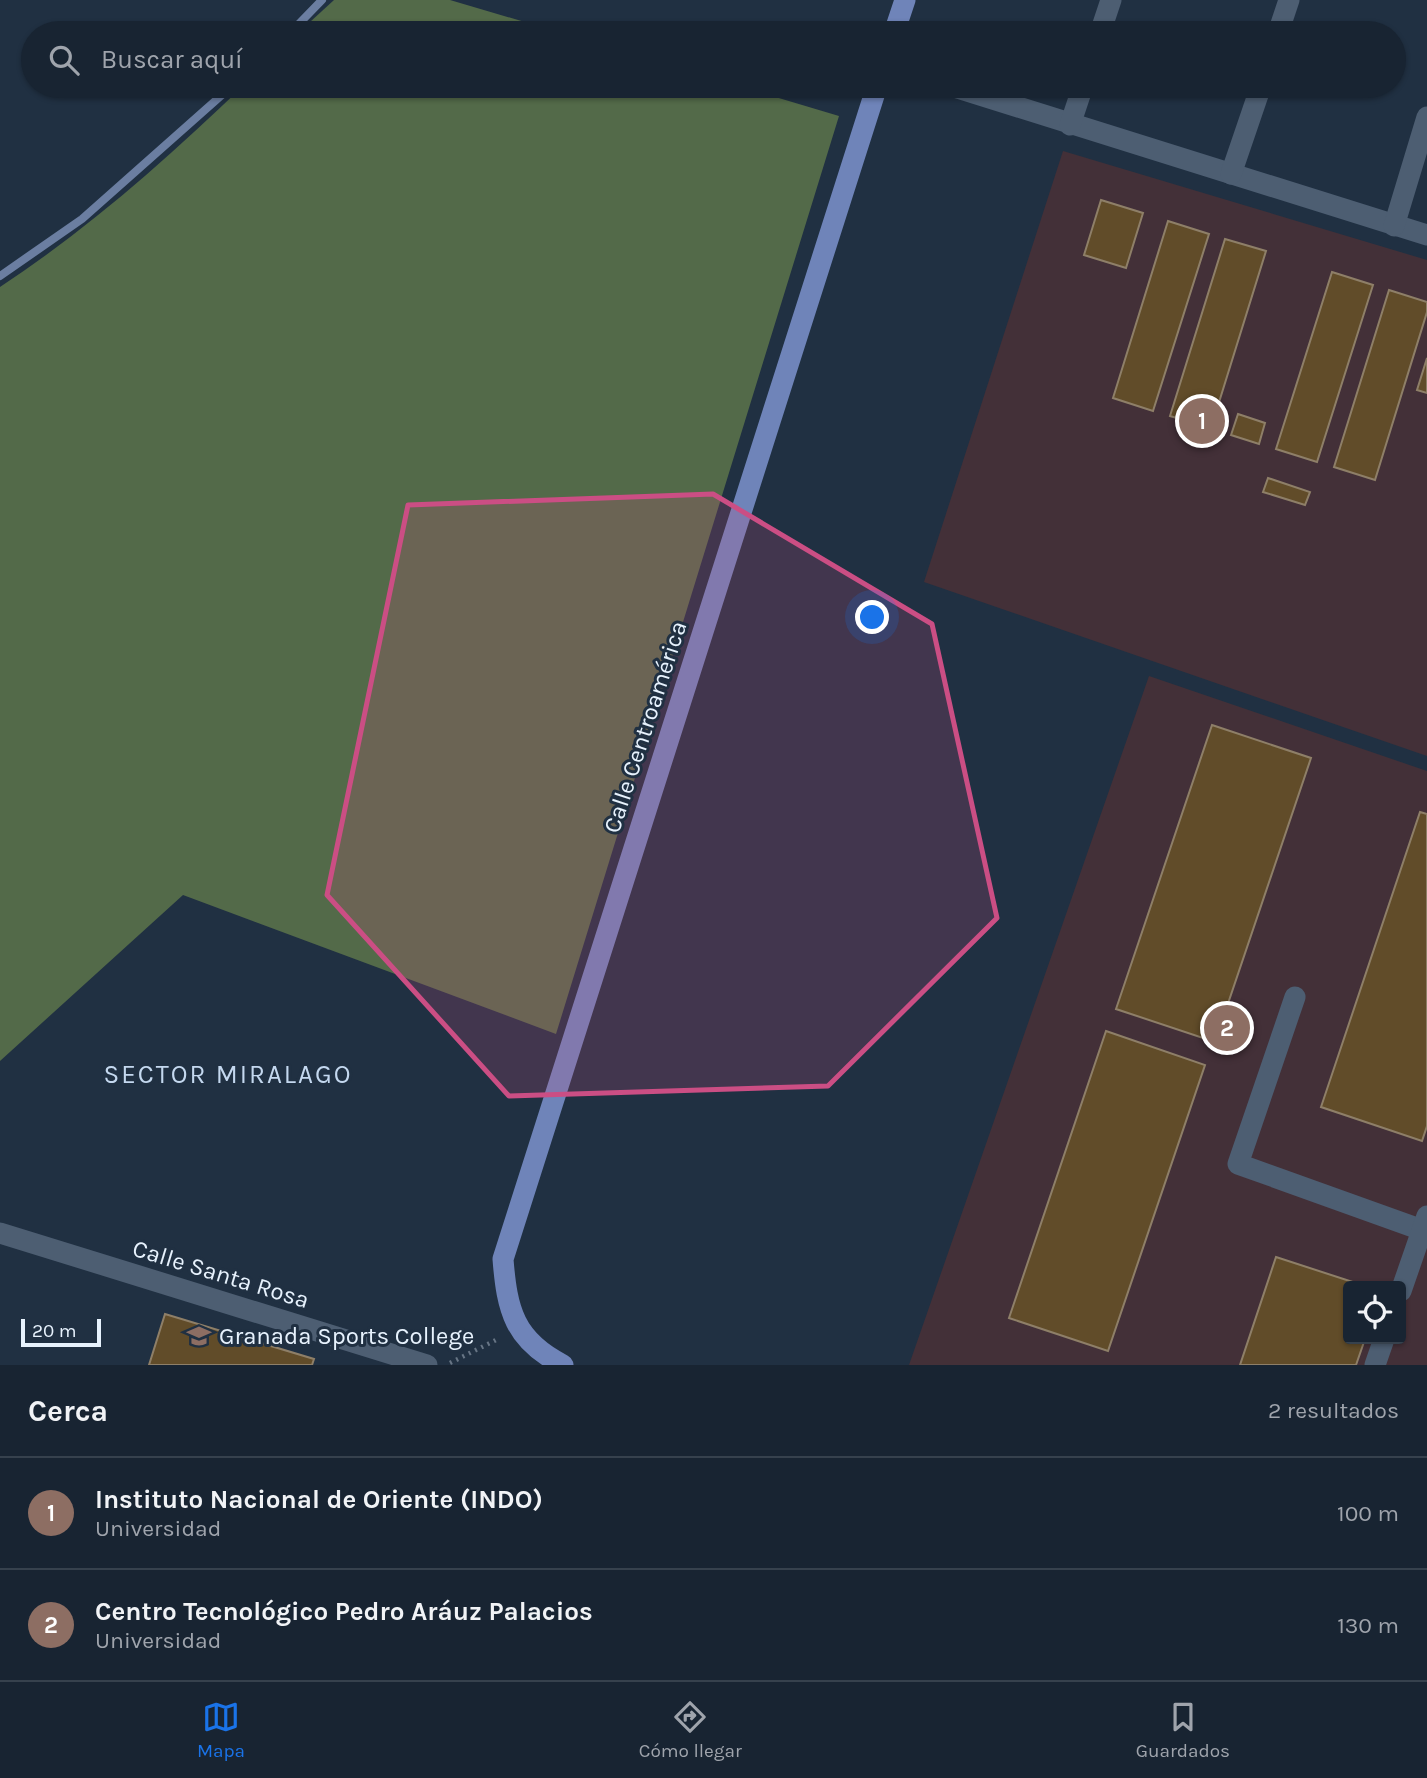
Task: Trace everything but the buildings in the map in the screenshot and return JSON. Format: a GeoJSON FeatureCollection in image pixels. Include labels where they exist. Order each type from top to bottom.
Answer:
{"type":"FeatureCollection","features":[{"type":"Feature","properties":{"kind":"main road"},"geometry":{"type":"LineString","coordinates":[[898,21],[905,0]]}},
{"type":"Feature","properties":{"kind":"main road","name":"Calle Centroamérica"},"geometry":{"type":"LineString","coordinates":[[563,1365],[544,1356],[518,1329],[506,1298],[503,1259],[873,98]]}},
{"type":"Feature","properties":{"kind":"street"},"geometry":{"type":"LineString","coordinates":[[1104,21],[1111,0]]}},
{"type":"Feature","properties":{"kind":"street"},"geometry":{"type":"LineString","coordinates":[[1282,21],[1289,0]]}},
{"type":"Feature","properties":{"kind":"street"},"geometry":{"type":"LineString","coordinates":[[988,98],[1427,235]]}},
{"type":"Feature","properties":{"kind":"street"},"geometry":{"type":"LineString","coordinates":[[1070,125],[1079,98]]}},
{"type":"Feature","properties":{"kind":"street"},"geometry":{"type":"LineString","coordinates":[[1231,174],[1257,98]]}},
{"type":"Feature","properties":{"kind":"street"},"geometry":{"type":"LineString","coordinates":[[1394,226],[1427,117]]}},
{"type":"Feature","properties":{"kind":"street"},"geometry":{"type":"LineString","coordinates":[[1295,997],[1238,1164],[1424,1223],[1404,1281]]}},
{"type":"Feature","properties":{"kind":"street","name":"Calle Santa Rosa"},"geometry":{"type":"LineString","coordinates":[[0,1233],[427,1365]]}},
{"type":"Feature","properties":{"kind":"street"},"geometry":{"type":"LineString","coordinates":[[1374,1365],[1382,1344]]}},
{"type":"Feature","properties":{"kind":"path"},"geometry":{"type":"LineString","coordinates":[[446,1365],[518,1329]]}},
{"type":"Feature","properties":{"kind":"highlighted area"},"geometry":{"type":"Polygon","coordinates":[[[713,494],[932,624],[997,918],[828,1086],[509,1096],[327,895],[408,505],[713,494]]]}},
{"type":"Feature","properties":{"kind":"shaded area"},"geometry":{"type":"Polygon","coordinates":[[[1063,151],[1427,260],[1427,756],[924,582],[1063,151]]]}},
{"type":"Feature","properties":{"kind":"shaded area"},"geometry":{"type":"Polygon","coordinates":[[[1149,676],[1427,771],[1427,1365],[909,1365],[1149,676]]]}},
{"type":"Feature","properties":{"kind":"green space"},"geometry":{"type":"Polygon","coordinates":[[[334,0],[450,0],[521,21],[311,21],[334,0]]]}},
{"type":"Feature","properties":{"kind":"green space"},"geometry":{"type":"Polygon","coordinates":[[[230,98],[779,98],[839,116],[556,1034],[183,895],[0,1061],[0,287],[33,265],[126,192],[230,98]]]}},
{"type":"Feature","properties":{"kind":"waterway"},"geometry":{"type":"LineString","coordinates":[[302,21],[322,0]]}},
{"type":"Feature","properties":{"kind":"waterway"},"geometry":{"type":"LineString","coordinates":[[0,276],[82,219],[218,98]]}},
{"type":"Feature","properties":{"kind":"place","name":"Instituto Nacional de Oriente (INDO)"},"geometry":{"type":"Point","coordinates":[1202,421]}},
{"type":"Feature","properties":{"kind":"place","name":"Centro Tecnológico Pedro Aráuz Palacios"},"geometry":{"type":"Point","coordinates":[1227,1028]}},
{"type":"Feature","properties":{"kind":"place","name":"Granada Sports College"},"geometry":{"type":"Point","coordinates":[199,1336]}},
{"type":"Feature","properties":{"kind":"district","name":"SECTOR MIRALAGO"},"geometry":{"type":"Point","coordinates":[228,1074]}}]}
